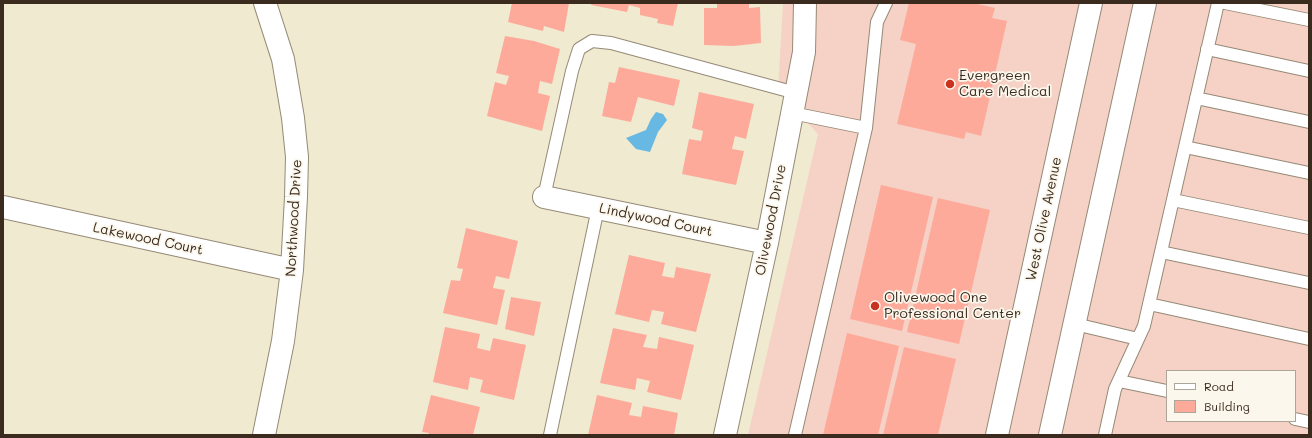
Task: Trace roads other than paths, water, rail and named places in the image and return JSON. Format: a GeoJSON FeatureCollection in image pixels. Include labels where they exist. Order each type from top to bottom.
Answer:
{"type":"FeatureCollection","features":[{"type":"Feature","properties":{"kind":"street","name":"Northwood Drive"},"geometry":{"type":"LineString","coordinates":[[264,435],[283,341],[292,270],[297,157],[293,118],[283,59],[265,3]]}},
{"type":"Feature","properties":{"kind":"street","name":"Olivewood Drive"},"geometry":{"type":"LineString","coordinates":[[725,435],[767,243],[804,52],[804,3]]}},
{"type":"Feature","properties":{"kind":"street","name":"West Olive Avenue"},"geometry":{"type":"LineString","coordinates":[[997,435],[1091,3]]}},
{"type":"Feature","properties":{"kind":"street"},"geometry":{"type":"LineString","coordinates":[[1050,435],[1145,3]]}},
{"type":"Feature","properties":{"kind":"street","name":"Lindywood Court"},"geometry":{"type":"LineString","coordinates":[[544,196],[767,243]]}},
{"type":"Feature","properties":{"kind":"street","name":"Lakewood Court"},"geometry":{"type":"LineString","coordinates":[[3,207],[292,270]]}},
{"type":"Feature","properties":{"kind":"lane"},"geometry":{"type":"LineString","coordinates":[[794,435],[866,128],[877,22],[886,3]]}},
{"type":"Feature","properties":{"kind":"lane"},"geometry":{"type":"LineString","coordinates":[[1105,435],[1115,389],[1144,326],[1218,3]]}},
{"type":"Feature","properties":{"kind":"lane"},"geometry":{"type":"LineString","coordinates":[[1225,3],[1309,20]]}},
{"type":"Feature","properties":{"kind":"lane"},"geometry":{"type":"LineString","coordinates":[[544,196],[574,64],[579,49],[592,41],[610,43],[866,128]]}},
{"type":"Feature","properties":{"kind":"lane"},"geometry":{"type":"LineString","coordinates":[[1207,49],[1309,71]]}},
{"type":"Feature","properties":{"kind":"lane"},"geometry":{"type":"LineString","coordinates":[[1196,98],[1309,122]]}},
{"type":"Feature","properties":{"kind":"lane"},"geometry":{"type":"LineString","coordinates":[[1185,147],[1309,173]]}},
{"type":"Feature","properties":{"kind":"lane"},"geometry":{"type":"LineString","coordinates":[[1173,200],[1309,228]]}},
{"type":"Feature","properties":{"kind":"lane"},"geometry":{"type":"LineString","coordinates":[[550,435],[598,208]]}},
{"type":"Feature","properties":{"kind":"lane"},"geometry":{"type":"LineString","coordinates":[[1161,252],[1309,282]]}},
{"type":"Feature","properties":{"kind":"lane"},"geometry":{"type":"LineString","coordinates":[[1149,304],[1309,339]]}},
{"type":"Feature","properties":{"kind":"lane"},"geometry":{"type":"LineString","coordinates":[[1075,324],[1138,339]]}},
{"type":"Feature","properties":{"kind":"lane"},"geometry":{"type":"LineString","coordinates":[[1119,380],[1166,391]]}},
{"type":"Feature","properties":{"kind":"lane"},"geometry":{"type":"LineString","coordinates":[[1296,419],[1309,422]]}},
{"type":"Feature","properties":{"kind":"water"},"geometry":{"type":"Polygon","coordinates":[[[656,112],[663,114],[667,120],[658,132],[650,152],[636,149],[626,138],[646,130],[656,112]]]}},
{"type":"Feature","properties":{"kind":"place","name":"Evergreen Care Medical"},"geometry":{"type":"Point","coordinates":[950,84]}},
{"type":"Feature","properties":{"kind":"place","name":"Olivewood One Professional Center"},"geometry":{"type":"Point","coordinates":[875,306]}}]}
